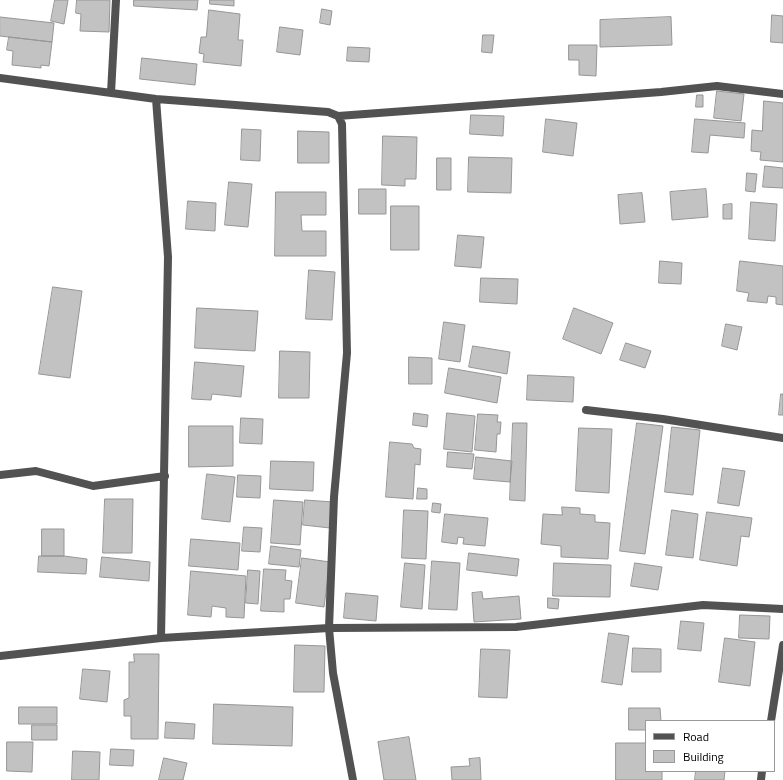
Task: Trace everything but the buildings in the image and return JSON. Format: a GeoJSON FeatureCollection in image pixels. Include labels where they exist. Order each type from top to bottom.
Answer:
{"type":"FeatureCollection","features":[{"type":"Feature","properties":{"kind":"street"},"geometry":{"type":"LineString","coordinates":[[111,93],[116,0]]}},
{"type":"Feature","properties":{"kind":"street"},"geometry":{"type":"LineString","coordinates":[[0,78],[156,99],[328,112],[338,116],[637,94],[718,86],[783,94]]}},
{"type":"Feature","properties":{"kind":"street"},"geometry":{"type":"LineString","coordinates":[[156,99],[168,257],[165,476],[160,638]]}},
{"type":"Feature","properties":{"kind":"street"},"geometry":{"type":"LineString","coordinates":[[338,116],[342,124],[347,353],[334,497],[329,628],[333,673],[352,780]]}},
{"type":"Feature","properties":{"kind":"street"},"geometry":{"type":"LineString","coordinates":[[586,410],[663,419],[783,438]]}},
{"type":"Feature","properties":{"kind":"street"},"geometry":{"type":"LineString","coordinates":[[0,475],[36,471],[93,486],[165,476]]}},
{"type":"Feature","properties":{"kind":"street"},"geometry":{"type":"LineString","coordinates":[[0,656],[160,638],[329,628],[516,627],[703,605],[783,609]]}},
{"type":"Feature","properties":{"kind":"street"},"geometry":{"type":"LineString","coordinates":[[771,720],[783,645]]}}]}
